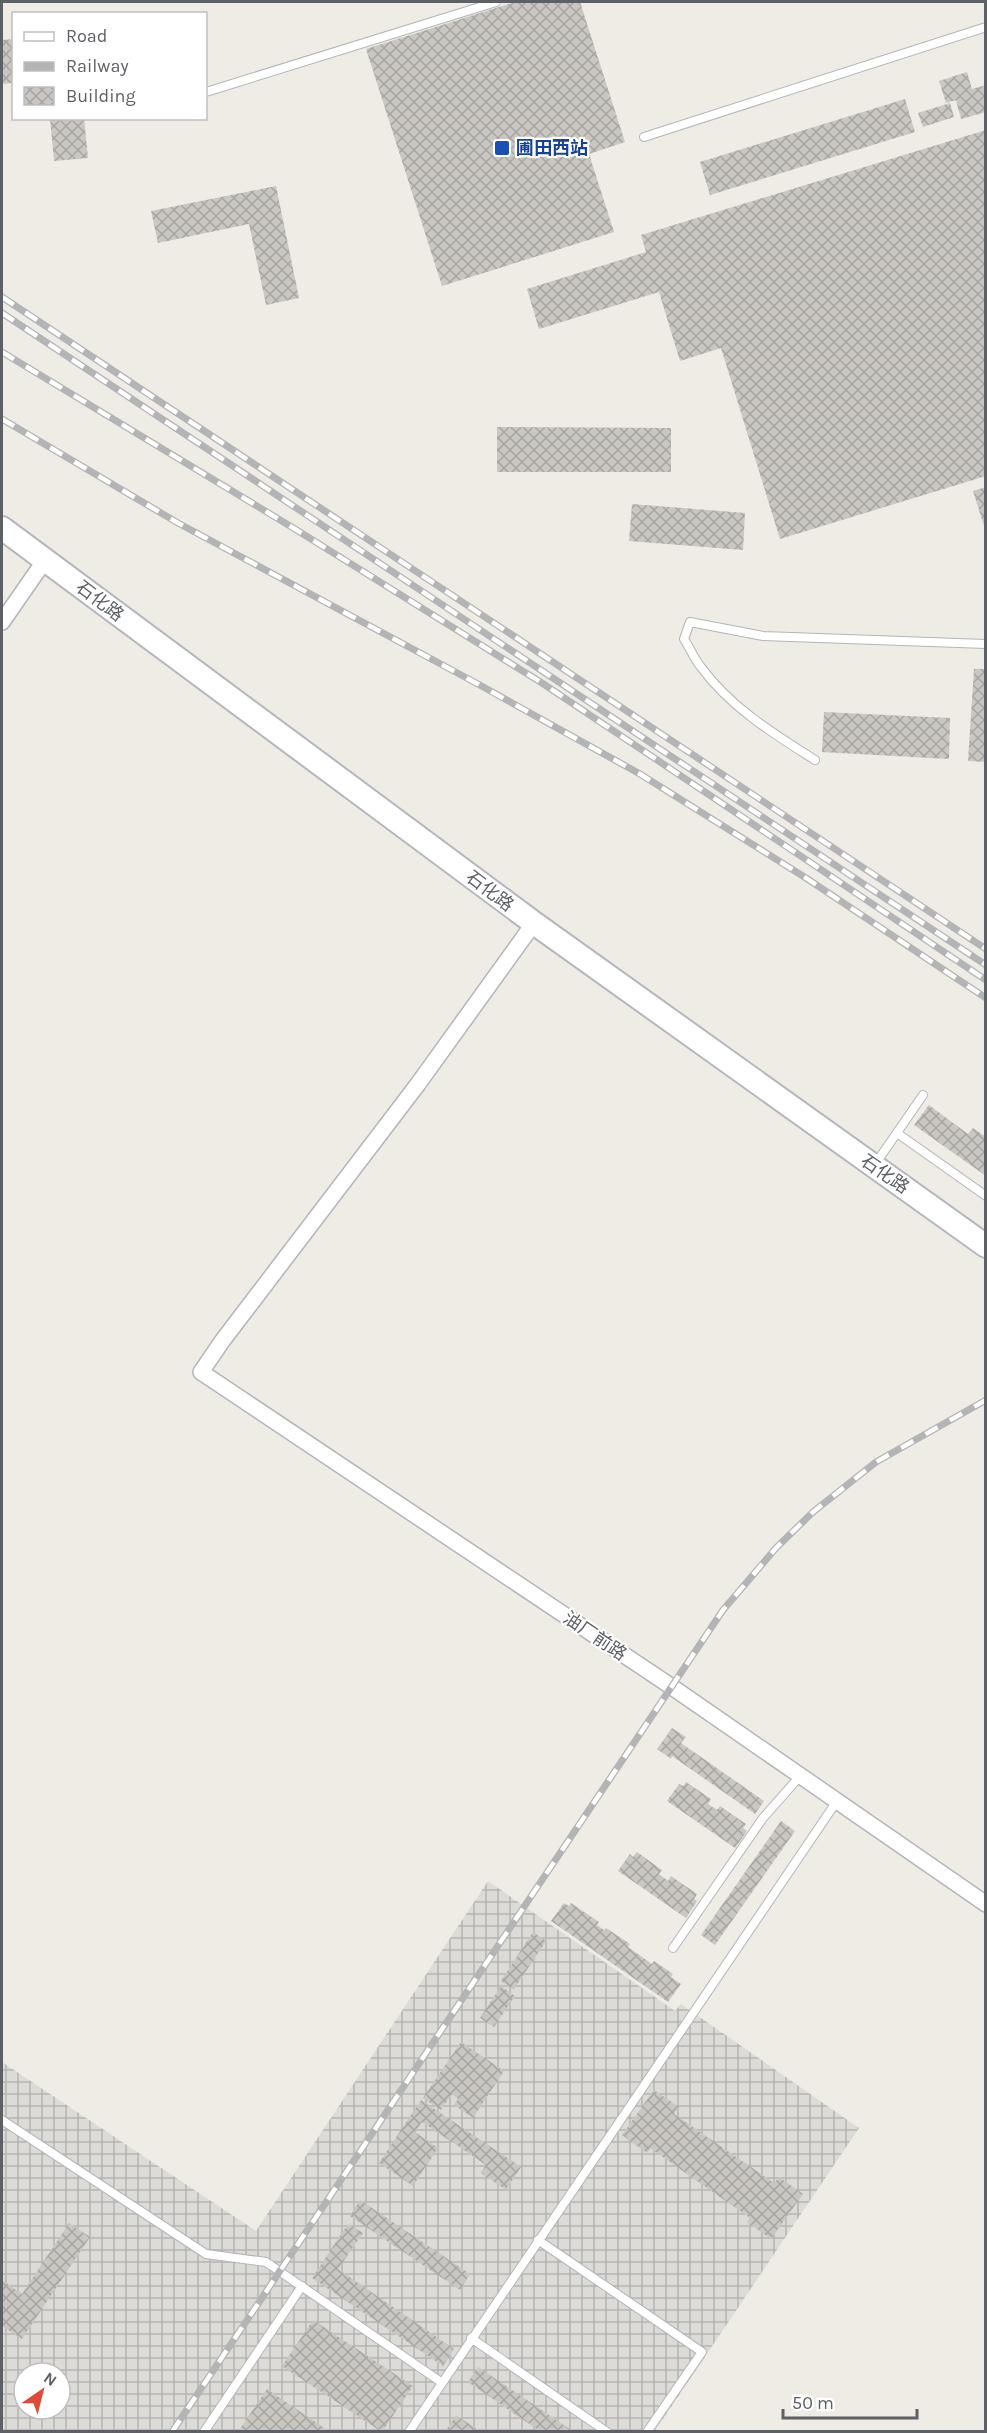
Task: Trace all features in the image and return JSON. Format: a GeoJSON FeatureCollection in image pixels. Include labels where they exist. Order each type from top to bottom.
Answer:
{"type":"FeatureCollection","features":[{"type":"Feature","properties":{"kind":"street","name":"石化路"},"geometry":{"type":"LineString","coordinates":[[2,528],[534,923],[986,1246]]}},
{"type":"Feature","properties":{"kind":"street"},"geometry":{"type":"LineString","coordinates":[[2,622],[45,560]]}},
{"type":"Feature","properties":{"kind":"street","name":"油厂前路"},"geometry":{"type":"LineString","coordinates":[[534,923],[418,1084],[201,1372],[672,1687],[986,1904]]}},
{"type":"Feature","properties":{"kind":"lane"},"geometry":{"type":"LineString","coordinates":[[207,92],[496,2]]}},
{"type":"Feature","properties":{"kind":"lane"},"geometry":{"type":"LineString","coordinates":[[644,137],[986,27]]}},
{"type":"Feature","properties":{"kind":"lane"},"geometry":{"type":"LineString","coordinates":[[815,760],[764,727],[733,701],[700,667],[684,639],[690,622],[763,636],[986,644]]}},
{"type":"Feature","properties":{"kind":"lane"},"geometry":{"type":"LineString","coordinates":[[873,1166],[923,1095]]}},
{"type":"Feature","properties":{"kind":"lane"},"geometry":{"type":"LineString","coordinates":[[897,1133],[986,1196]]}},
{"type":"Feature","properties":{"kind":"lane"},"geometry":{"type":"LineString","coordinates":[[673,1948],[763,1818],[800,1776]]}},
{"type":"Feature","properties":{"kind":"lane"},"geometry":{"type":"LineString","coordinates":[[409,2432],[837,1801]]}},
{"type":"Feature","properties":{"kind":"lane"},"geometry":{"type":"LineString","coordinates":[[2,2120],[206,2254],[266,2262],[441,2382]]}},
{"type":"Feature","properties":{"kind":"lane"},"geometry":{"type":"LineString","coordinates":[[538,2240],[702,2352],[647,2432]]}},
{"type":"Feature","properties":{"kind":"lane"},"geometry":{"type":"LineString","coordinates":[[204,2432],[302,2286]]}},
{"type":"Feature","properties":{"kind":"lane"},"geometry":{"type":"LineString","coordinates":[[471,2338],[607,2432]]}},
{"type":"Feature","properties":{"kind":"shaded area"},"geometry":{"type":"Polygon","coordinates":[[[488,1881],[675,2011],[681,2004],[859,2128],[655,2431],[2,2431],[2,2062],[256,2231],[488,1881]]]}},
{"type":"Feature","properties":{"kind":"building","name":"圃田西站"},"geometry":{"type":"Polygon","coordinates":[[[515,2],[580,2],[625,142],[589,154],[614,232],[442,286],[366,49],[515,2]]]}},
{"type":"Feature","properties":{"kind":"building"},"geometry":{"type":"Polygon","coordinates":[[[12,39],[12,83],[2,84],[2,40],[12,39]]]}},
{"type":"Feature","properties":{"kind":"building"},"geometry":{"type":"Polygon","coordinates":[[[967,72],[972,89],[986,85],[986,112],[961,119],[956,100],[946,103],[939,81],[967,72]]]}},
{"type":"Feature","properties":{"kind":"building"},"geometry":{"type":"Polygon","coordinates":[[[905,99],[915,132],[710,195],[700,162],[905,99]]]}},
{"type":"Feature","properties":{"kind":"building"},"geometry":{"type":"Polygon","coordinates":[[[950,103],[954,117],[923,127],[918,113],[950,103]]]}},
{"type":"Feature","properties":{"kind":"building"},"geometry":{"type":"Polygon","coordinates":[[[50,120],[84,120],[88,158],[54,161],[50,120]]]}},
{"type":"Feature","properties":{"kind":"building"},"geometry":{"type":"Polygon","coordinates":[[[986,130],[986,476],[780,539],[721,348],[680,361],[659,292],[539,329],[527,289],[646,252],[641,235],[986,130]]]}},
{"type":"Feature","properties":{"kind":"building"},"geometry":{"type":"Polygon","coordinates":[[[276,186],[299,298],[266,305],[249,224],[158,243],[151,211],[276,186]]]}},
{"type":"Feature","properties":{"kind":"building"},"geometry":{"type":"Polygon","coordinates":[[[497,427],[671,428],[671,472],[497,472],[497,427]]]}},
{"type":"Feature","properties":{"kind":"building"},"geometry":{"type":"Polygon","coordinates":[[[986,487],[986,529],[985,529],[973,491],[986,487]]]}},
{"type":"Feature","properties":{"kind":"building"},"geometry":{"type":"Polygon","coordinates":[[[632,504],[745,513],[743,550],[629,541],[632,504]]]}},
{"type":"Feature","properties":{"kind":"building"},"geometry":{"type":"Polygon","coordinates":[[[974,669],[986,669],[986,762],[968,761],[974,669]]]}},
{"type":"Feature","properties":{"kind":"building"},"geometry":{"type":"Polygon","coordinates":[[[824,712],[950,718],[949,759],[822,752],[824,712]]]}},
{"type":"Feature","properties":{"kind":"building"},"geometry":{"type":"Polygon","coordinates":[[[929,1105],[968,1134],[973,1128],[986,1137],[986,1176],[914,1125],[929,1105]]]}},
{"type":"Feature","properties":{"kind":"building"},"geometry":{"type":"Polygon","coordinates":[[[672,1728],[686,1737],[681,1743],[764,1801],[755,1814],[672,1756],[671,1759],[657,1749],[672,1728]]]}},
{"type":"Feature","properties":{"kind":"building"},"geometry":{"type":"Polygon","coordinates":[[[686,1782],[711,1799],[708,1804],[717,1810],[720,1806],[746,1824],[743,1828],[747,1831],[735,1848],[667,1801],[679,1784],[683,1786],[686,1782]]]}},
{"type":"Feature","properties":{"kind":"building"},"geometry":{"type":"Polygon","coordinates":[[[781,1821],[795,1831],[715,1945],[701,1935],[781,1821]]]}},
{"type":"Feature","properties":{"kind":"building"},"geometry":{"type":"Polygon","coordinates":[[[637,1852],[662,1870],[659,1874],[668,1881],[671,1876],[697,1894],[694,1899],[697,1901],[686,1918],[618,1871],[630,1854],[633,1857],[637,1852]]]}},
{"type":"Feature","properties":{"kind":"building"},"geometry":{"type":"Polygon","coordinates":[[[564,1903],[569,1906],[571,1903],[599,1922],[597,1925],[604,1930],[606,1928],[630,1944],[628,1947],[652,1964],[654,1961],[673,1974],[671,1977],[681,1984],[668,2002],[551,1921],[564,1903]]]}},
{"type":"Feature","properties":{"kind":"building"},"geometry":{"type":"Polygon","coordinates":[[[533,1932],[546,1941],[514,1989],[501,1981],[533,1932]]]}},
{"type":"Feature","properties":{"kind":"building"},"geometry":{"type":"Polygon","coordinates":[[[501,1986],[515,1996],[494,2027],[480,2018],[501,1986]]]}},
{"type":"Feature","properties":{"kind":"building"},"geometry":{"type":"Polygon","coordinates":[[[461,2042],[504,2071],[473,2118],[454,2105],[458,2099],[452,2094],[441,2110],[423,2098],[461,2042]]]}},
{"type":"Feature","properties":{"kind":"building"},"geometry":{"type":"Polygon","coordinates":[[[654,2090],[679,2107],[674,2114],[774,2183],[779,2177],[803,2194],[771,2239],[747,2222],[750,2218],[650,2148],[647,2153],[622,2135],[654,2090]]]}},
{"type":"Feature","properties":{"kind":"building"},"geometry":{"type":"Polygon","coordinates":[[[421,2100],[521,2167],[506,2190],[481,2173],[486,2165],[422,2122],[415,2132],[438,2148],[413,2186],[379,2163],[421,2100]]]}},
{"type":"Feature","properties":{"kind":"building"},"geometry":{"type":"Polygon","coordinates":[[[360,2200],[470,2274],[460,2290],[350,2216],[360,2200]]]}},
{"type":"Feature","properties":{"kind":"building"},"geometry":{"type":"Polygon","coordinates":[[[69,2223],[90,2237],[22,2339],[2,2326],[2,2280],[22,2294],[69,2223]]]}},
{"type":"Feature","properties":{"kind":"building"},"geometry":{"type":"Polygon","coordinates":[[[348,2224],[363,2233],[338,2269],[454,2349],[443,2366],[312,2278],[348,2224]]]}},
{"type":"Feature","properties":{"kind":"building"},"geometry":{"type":"Polygon","coordinates":[[[313,2320],[413,2386],[382,2432],[282,2366],[313,2320]]]}},
{"type":"Feature","properties":{"kind":"building"},"geometry":{"type":"Polygon","coordinates":[[[478,2367],[574,2432],[541,2432],[468,2382],[478,2367]]]}},
{"type":"Feature","properties":{"kind":"building"},"geometry":{"type":"Polygon","coordinates":[[[267,2389],[330,2432],[238,2432],[267,2389]]]}},
{"type":"Feature","properties":{"kind":"building"},"geometry":{"type":"Polygon","coordinates":[[[456,2415],[481,2432],[445,2432],[456,2415]]]}},
{"type":"Feature","properties":{"kind":"railway"},"geometry":{"type":"LineString","coordinates":[[2,297],[986,949]]}},
{"type":"Feature","properties":{"kind":"railway"},"geometry":{"type":"LineString","coordinates":[[2,313],[986,965]]}},
{"type":"Feature","properties":{"kind":"railway"},"geometry":{"type":"LineString","coordinates":[[2,352],[295,529],[542,683],[986,980]]}},
{"type":"Feature","properties":{"kind":"railway"},"geometry":{"type":"LineString","coordinates":[[2,419],[178,523],[640,774],[806,878],[986,998]]}},
{"type":"Feature","properties":{"kind":"railway"},"geometry":{"type":"LineString","coordinates":[[172,2432],[723,1610],[776,1548],[813,1512],[876,1462],[986,1400]]}},
{"type":"Feature","properties":{"kind":"place","name":"圃田西站"},"geometry":{"type":"Point","coordinates":[502,148]}}]}
